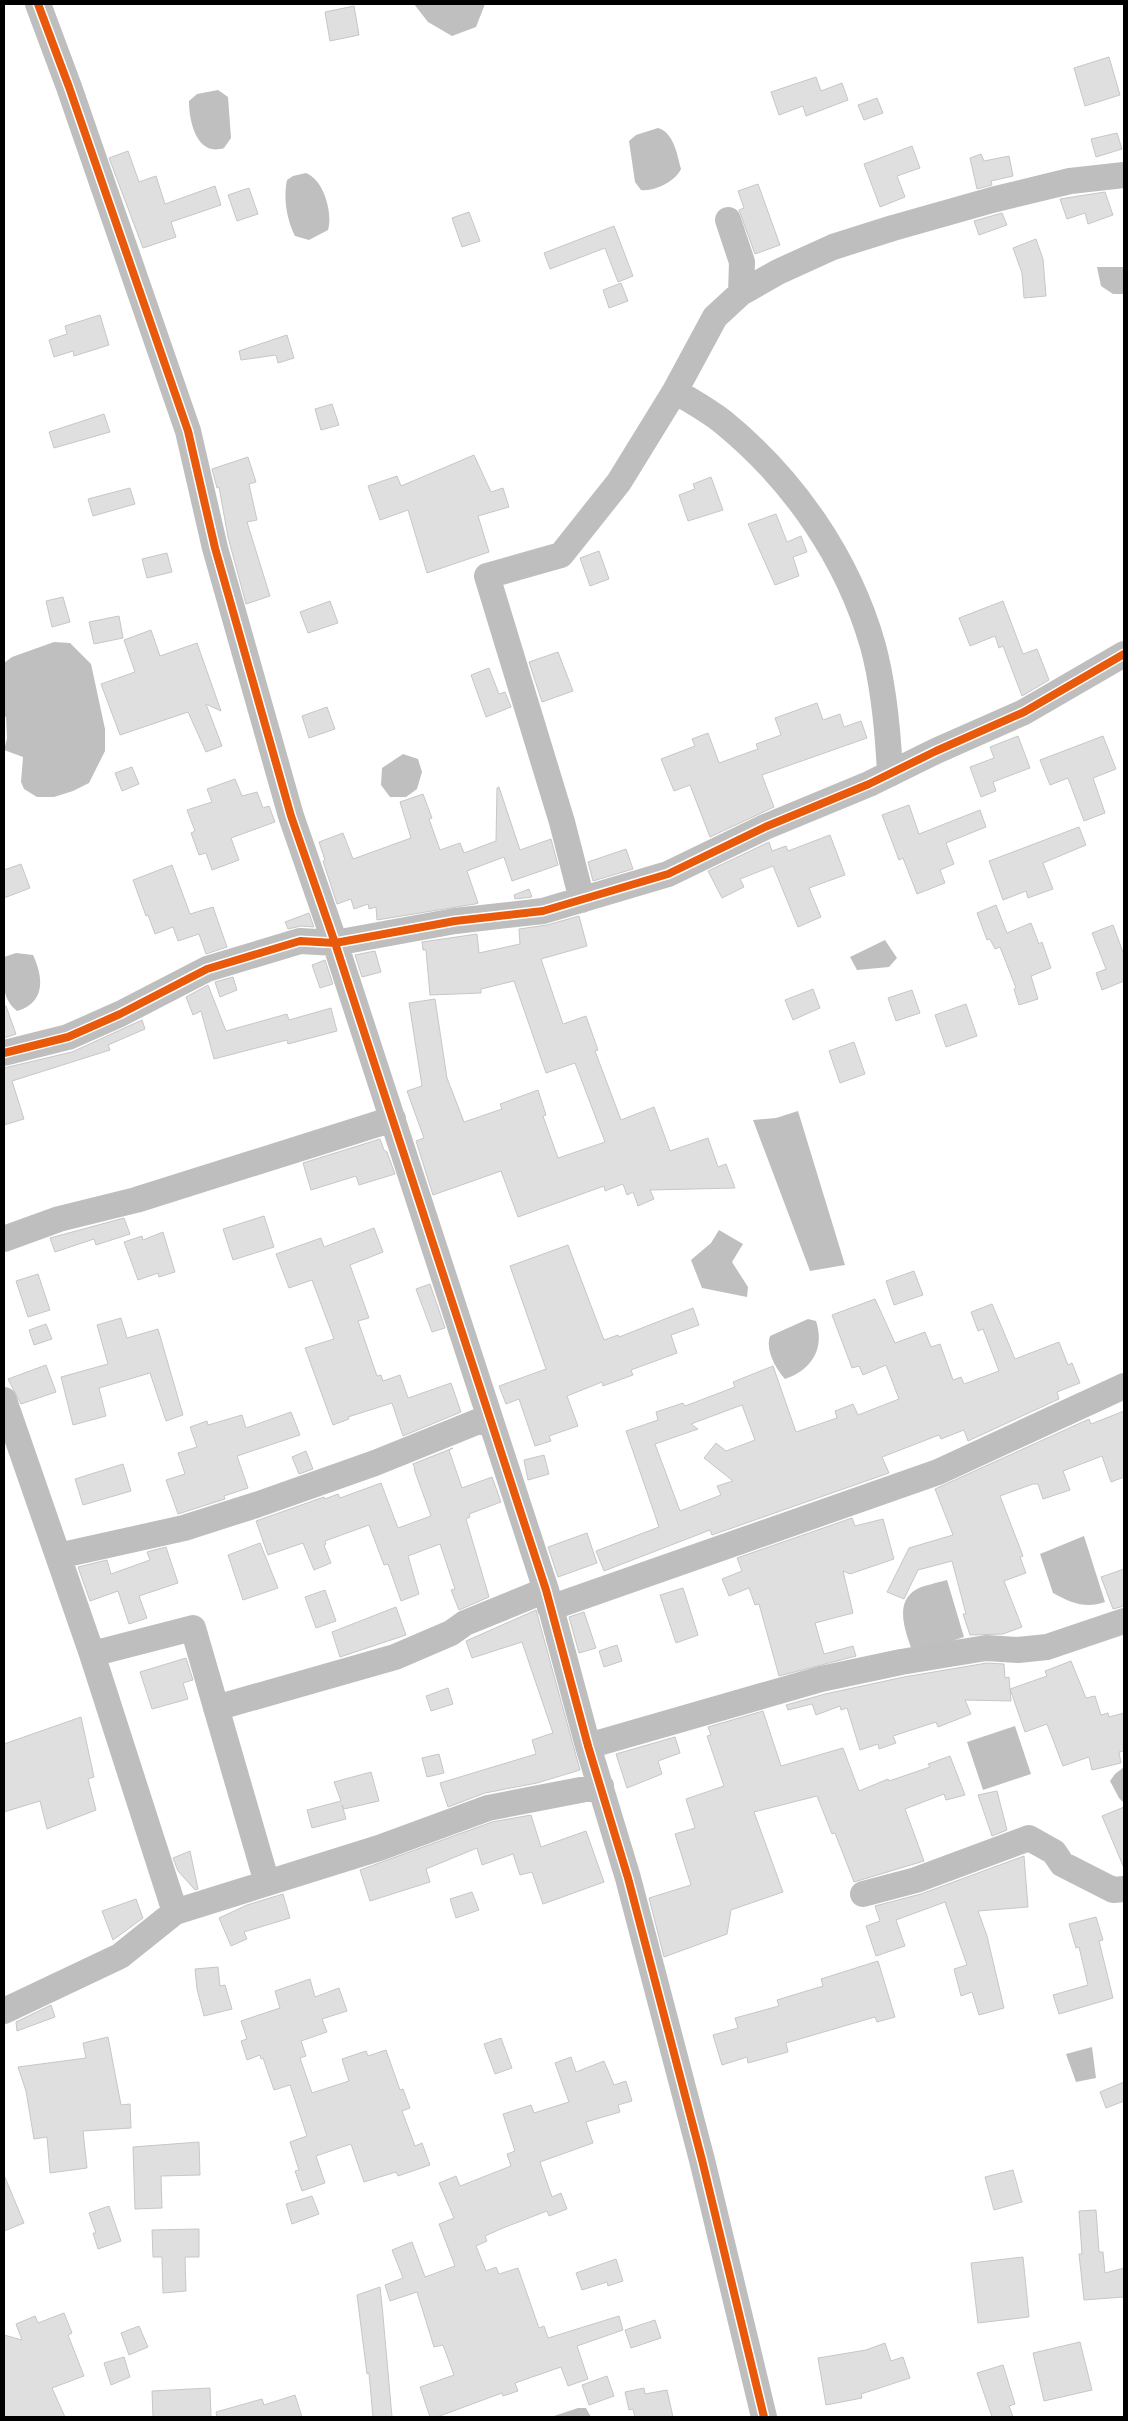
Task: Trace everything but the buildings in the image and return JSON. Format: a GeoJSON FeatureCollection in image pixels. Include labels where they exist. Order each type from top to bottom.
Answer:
{"type":"FeatureCollection","features":[{"type":"Feature","properties":{"kind":"street"},"geometry":{"type":"LineString","coordinates":[[38,4],[69,87],[188,431],[215,548],[291,816],[336,943],[548,1599],[588,1746],[628,1878],[702,2160],[764,2417]]}},
{"type":"Feature","properties":{"kind":"street"},"geometry":{"type":"LineString","coordinates":[[582,900],[562,822],[487,576],[561,556],[619,482],[675,390],[715,317],[741,292],[778,272],[833,247],[893,228],[992,200],[1070,181],[1124,175]]}},
{"type":"Feature","properties":{"kind":"street"},"geometry":{"type":"LineString","coordinates":[[728,220],[742,262],[741,292]]}},
{"type":"Feature","properties":{"kind":"street"},"geometry":{"type":"LineString","coordinates":[[675,390],[722,422],[785,481],[813,519],[845,572],[873,646],[888,728],[890,774]]}},
{"type":"Feature","properties":{"kind":"street"},"geometry":{"type":"LineString","coordinates":[[4,1053],[68,1037],[120,1014],[206,969],[300,941],[336,943],[455,921],[543,911],[668,874],[765,827],[870,784],[1024,712],[1124,654]]}},
{"type":"Feature","properties":{"kind":"street"},"geometry":{"type":"LineString","coordinates":[[4,1239],[59,1218],[145,1197],[392,1119]]}},
{"type":"Feature","properties":{"kind":"street"},"geometry":{"type":"LineString","coordinates":[[216,1708],[395,1657],[451,1633],[466,1623],[548,1599],[938,1472],[1124,1386]]}},
{"type":"Feature","properties":{"kind":"street"},"geometry":{"type":"LineString","coordinates":[[4,1400],[92,1654],[175,1912]]}},
{"type":"Feature","properties":{"kind":"street"},"geometry":{"type":"LineString","coordinates":[[58,1556],[184,1528],[374,1463],[489,1417]]}},
{"type":"Feature","properties":{"kind":"street"},"geometry":{"type":"LineString","coordinates":[[588,1746],[821,1678],[900,1662],[986,1648],[1018,1650],[1047,1647],[1124,1621]]}},
{"type":"Feature","properties":{"kind":"street"},"geometry":{"type":"LineString","coordinates":[[92,1654],[193,1628],[267,1883]]}},
{"type":"Feature","properties":{"kind":"street"},"geometry":{"type":"LineString","coordinates":[[4,2011],[120,1956],[175,1912],[379,1848],[488,1808],[601,1786]]}},
{"type":"Feature","properties":{"kind":"street"},"geometry":{"type":"LineString","coordinates":[[863,1894],[916,1880],[1029,1838],[1054,1852],[1062,1864],[1113,1890],[1124,1889]]}},
{"type":"Feature","properties":{"kind":"shaded area"},"geometry":{"type":"Polygon","coordinates":[[[414,4],[485,4],[476,27],[452,36],[428,22],[414,4]]]}},
{"type":"Feature","properties":{"kind":"shaded area"},"geometry":{"type":"Polygon","coordinates":[[[218,90],[228,97],[231,138],[224,148],[215,149],[201,143],[196,136],[189,109],[189,101],[197,94],[218,90]]]}},
{"type":"Feature","properties":{"kind":"shaded area"},"geometry":{"type":"Polygon","coordinates":[[[658,128],[668,134],[671,139],[681,169],[674,178],[664,185],[641,190],[635,182],[629,141],[636,135],[658,128]]]}},
{"type":"Feature","properties":{"kind":"shaded area"},"geometry":{"type":"Polygon","coordinates":[[[306,173],[318,182],[326,198],[329,215],[328,230],[309,240],[295,236],[288,216],[286,202],[287,180],[293,176],[306,173]]]}},
{"type":"Feature","properties":{"kind":"shaded area"},"geometry":{"type":"Polygon","coordinates":[[[1097,267],[1124,267],[1124,294],[1113,294],[1101,286],[1097,267]]]}},
{"type":"Feature","properties":{"kind":"shaded area"},"geometry":{"type":"Polygon","coordinates":[[[54,642],[70,643],[91,664],[105,729],[105,751],[89,783],[54,797],[37,797],[24,789],[21,782],[23,757],[4,750],[7,738],[6,717],[4,716],[4,663],[12,657],[54,642]]]}},
{"type":"Feature","properties":{"kind":"shaded area"},"geometry":{"type":"Polygon","coordinates":[[[403,754],[418,759],[422,772],[417,789],[406,797],[390,797],[381,785],[382,768],[403,754]]]}},
{"type":"Feature","properties":{"kind":"shaded area"},"geometry":{"type":"Polygon","coordinates":[[[885,940],[897,958],[889,967],[857,970],[850,957],[885,940]]]}},
{"type":"Feature","properties":{"kind":"shaded area"},"geometry":{"type":"Polygon","coordinates":[[[16,953],[33,955],[37,964],[40,981],[40,989],[33,1002],[17,1011],[8,1000],[4,987],[4,957],[16,953]]]}},
{"type":"Feature","properties":{"kind":"shaded area"},"geometry":{"type":"Polygon","coordinates":[[[798,1111],[845,1265],[810,1271],[753,1120],[776,1118],[798,1111]]]}},
{"type":"Feature","properties":{"kind":"shaded area"},"geometry":{"type":"Polygon","coordinates":[[[719,1230],[743,1244],[732,1262],[748,1287],[747,1297],[702,1288],[691,1260],[711,1243],[719,1230]]]}},
{"type":"Feature","properties":{"kind":"shaded area"},"geometry":{"type":"Polygon","coordinates":[[[808,1319],[816,1321],[818,1331],[819,1340],[814,1357],[802,1370],[785,1379],[775,1365],[770,1353],[770,1336],[808,1319]]]}},
{"type":"Feature","properties":{"kind":"shaded area"},"geometry":{"type":"Polygon","coordinates":[[[1084,1536],[1105,1602],[1098,1604],[1079,1604],[1053,1593],[1040,1554],[1084,1536]]]}},
{"type":"Feature","properties":{"kind":"shaded area"},"geometry":{"type":"Polygon","coordinates":[[[947,1580],[964,1637],[913,1654],[903,1619],[905,1602],[909,1595],[917,1589],[947,1580]]]}},
{"type":"Feature","properties":{"kind":"shaded area"},"geometry":{"type":"Polygon","coordinates":[[[1015,1726],[1031,1774],[983,1790],[967,1742],[1015,1726]]]}},
{"type":"Feature","properties":{"kind":"shaded area"},"geometry":{"type":"Polygon","coordinates":[[[1124,1767],[1124,1803],[1119,1798],[1110,1781],[1124,1767]]]}},
{"type":"Feature","properties":{"kind":"shaded area"},"geometry":{"type":"Polygon","coordinates":[[[1092,2047],[1096,2078],[1076,2082],[1066,2054],[1092,2047]]]}},
{"type":"Feature","properties":{"kind":"shaded area"},"geometry":{"type":"Polygon","coordinates":[[[578,2408],[586,2408],[591,2417],[551,2417],[578,2408]]]}},
{"type":"Feature","properties":{"kind":"cycle path"},"geometry":{"type":"LineString","coordinates":[[38,4],[69,87],[188,431],[215,548],[291,816],[335,943],[546,1590],[588,1746],[628,1878],[702,2160],[764,2417]]}},
{"type":"Feature","properties":{"kind":"cycle path"},"geometry":{"type":"LineString","coordinates":[[4,1053],[68,1037],[120,1014],[207,969],[300,941],[335,943],[455,921],[543,911],[668,874],[765,827],[869,784],[936,751],[1024,712],[1124,654]]}}]}
